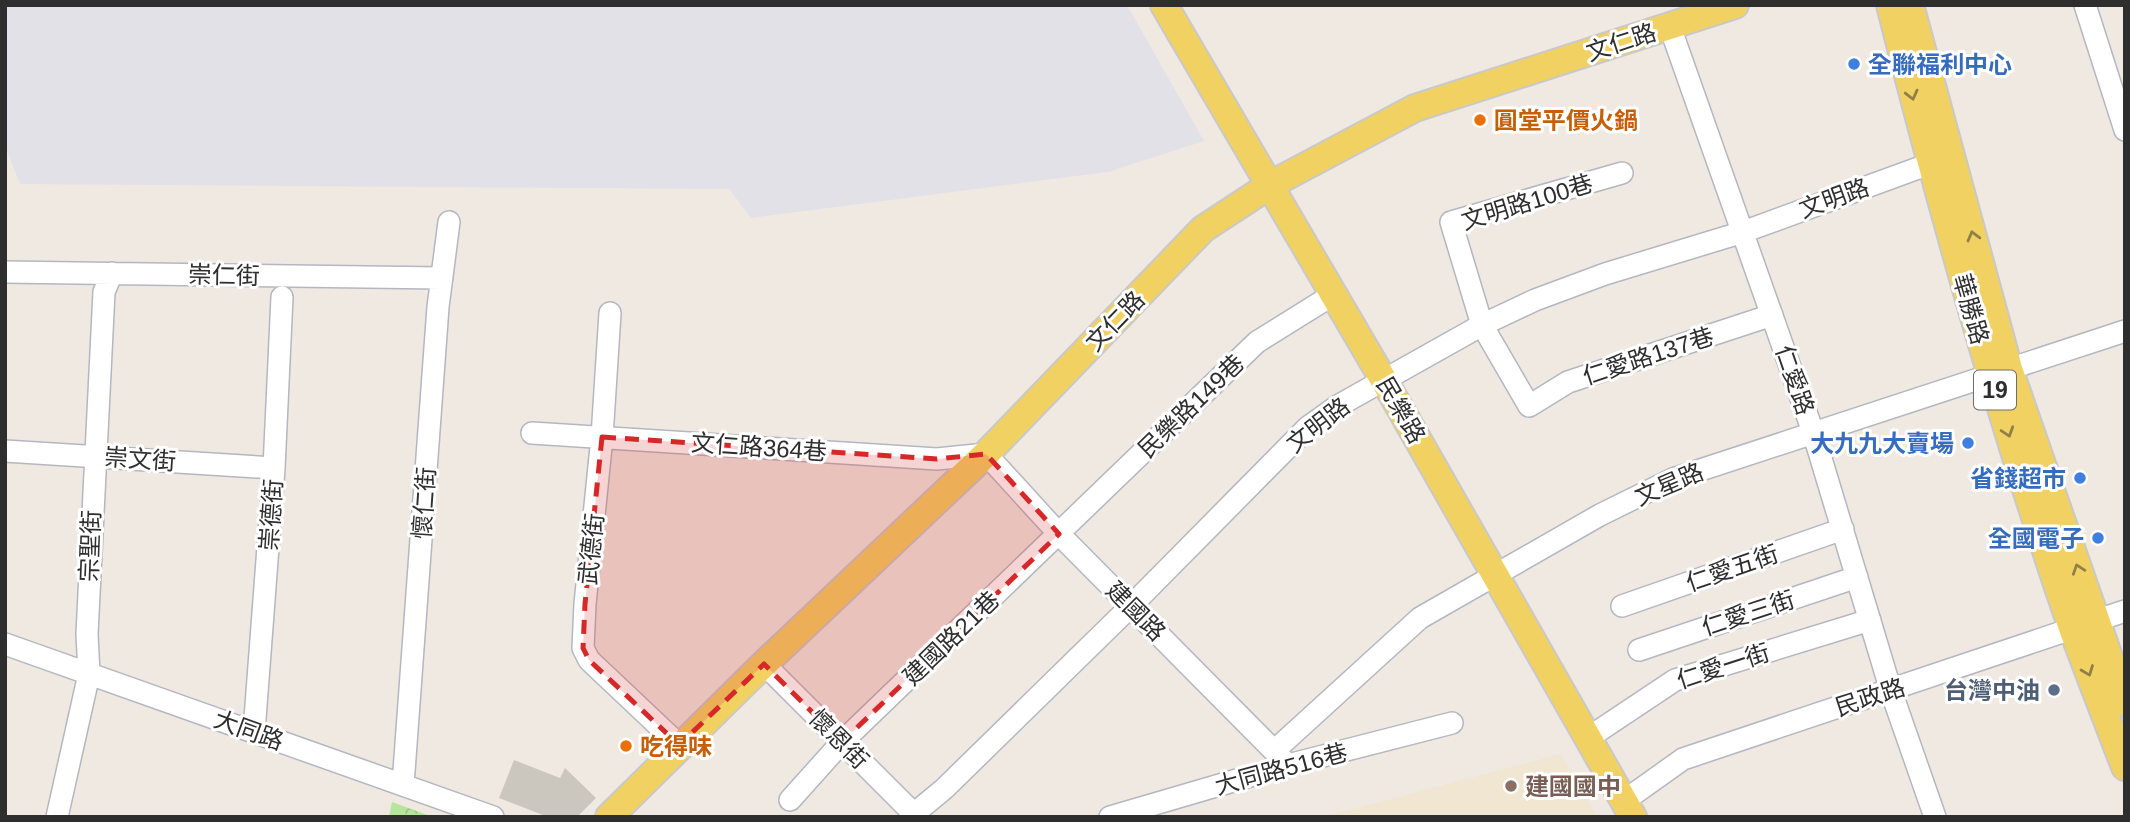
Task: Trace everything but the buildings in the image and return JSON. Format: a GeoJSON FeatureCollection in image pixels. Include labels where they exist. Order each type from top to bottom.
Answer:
{"type":"FeatureCollection","features":[{"type":"Feature","properties":{"kind":"main road","name":"民樂路"},"geometry":{"type":"LineString","coordinates":[[1164,5],[1384,380],[1628,809]]}},
{"type":"Feature","properties":{"kind":"main road","name":"文仁路"},"geometry":{"type":"LineString","coordinates":[[609,817],[679,745],[986,454],[1203,229],[1270,185],[1415,108],[1735,5]]}},
{"type":"Feature","properties":{"kind":"main road","name":"華勝路"},"geometry":{"type":"LineString","coordinates":[[1889,5],[1941,160],[2000,373],[2084,625],[2125,767]]}},
{"type":"Feature","properties":{"kind":"main road","name":"華勝路"},"geometry":{"type":"LineString","coordinates":[[1910,5],[1941,160]]}},
{"type":"Feature","properties":{"kind":"main road","name":"華勝路"},"geometry":{"type":"LineString","coordinates":[[2084,625],[2125,703]]}},
{"type":"Feature","properties":{"kind":"street"},"geometry":{"type":"LineString","coordinates":[[2085,5],[2125,130]]}},
{"type":"Feature","properties":{"kind":"street","name":"仁愛路"},"geometry":{"type":"LineString","coordinates":[[1670,27],[1813,432],[1891,691],[1935,817]]}},
{"type":"Feature","properties":{"kind":"street","name":"文明路"},"geometry":{"type":"LineString","coordinates":[[912,815],[944,789],[1131,606],[1308,427],[1336,408],[1482,326],[1535,300],[1605,274],[1743,232],[1941,160]]}},
{"type":"Feature","properties":{"kind":"street","name":"文明路100巷"},"geometry":{"type":"LineString","coordinates":[[1482,326],[1451,222],[1622,173]]}},
{"type":"Feature","properties":{"kind":"street","name":"懷仁街"},"geometry":{"type":"LineString","coordinates":[[403,785],[442,278],[449,222]]}},
{"type":"Feature","properties":{"kind":"street","name":"崇仁街"},"geometry":{"type":"LineString","coordinates":[[5,272],[442,278]]}},
{"type":"Feature","properties":{"kind":"street","name":"宗聖街"},"geometry":{"type":"LineString","coordinates":[[57,817],[89,674],[87,634],[94,456],[104,292],[113,273]]}},
{"type":"Feature","properties":{"kind":"street","name":"民樂路149巷"},"geometry":{"type":"LineString","coordinates":[[1059,534],[1257,342],[1334,294]]}},
{"type":"Feature","properties":{"kind":"street","name":"崇德街"},"geometry":{"type":"LineString","coordinates":[[254,732],[274,468],[282,297]]}},
{"type":"Feature","properties":{"kind":"street","name":"武德街"},"geometry":{"type":"LineString","coordinates":[[610,313],[583,648],[589,660],[679,745]]}},
{"type":"Feature","properties":{"kind":"street","name":"仁愛路137巷"},"geometry":{"type":"LineString","coordinates":[[1482,326],[1529,406],[1568,382],[1772,315]]}},
{"type":"Feature","properties":{"kind":"street","name":"文星路"},"geometry":{"type":"LineString","coordinates":[[1281,758],[1420,618],[1600,515],[1673,480],[2125,331]]}},
{"type":"Feature","properties":{"kind":"street","name":"文仁路364巷"},"geometry":{"type":"LineString","coordinates":[[532,433],[937,459],[986,454]]}},
{"type":"Feature","properties":{"kind":"street","name":"崇文街"},"geometry":{"type":"LineString","coordinates":[[5,452],[274,468]]}},
{"type":"Feature","properties":{"kind":"street","name":"建國路"},"geometry":{"type":"LineString","coordinates":[[986,454],[1059,534],[1281,758]]}},
{"type":"Feature","properties":{"kind":"street","name":"仁愛五街"},"geometry":{"type":"LineString","coordinates":[[1622,606],[1843,529]]}},
{"type":"Feature","properties":{"kind":"street","name":"建國路21巷"},"geometry":{"type":"LineString","coordinates":[[790,800],[842,742],[1059,534]]}},
{"type":"Feature","properties":{"kind":"street","name":"仁愛三街"},"geometry":{"type":"LineString","coordinates":[[1639,650],[1857,577]]}},
{"type":"Feature","properties":{"kind":"street","name":"民政路"},"geometry":{"type":"LineString","coordinates":[[1628,809],[1683,759],[2125,611]]}},
{"type":"Feature","properties":{"kind":"street","name":"仁愛一街"},"geometry":{"type":"LineString","coordinates":[[1588,738],[1675,680],[1870,620]]}},
{"type":"Feature","properties":{"kind":"street","name":"大同路"},"geometry":{"type":"LineString","coordinates":[[5,644],[493,817]]}},
{"type":"Feature","properties":{"kind":"street","name":"懷恩街"},"geometry":{"type":"LineString","coordinates":[[764,664],[912,815]]}},
{"type":"Feature","properties":{"kind":"street","name":"大同路516巷"},"geometry":{"type":"LineString","coordinates":[[1110,817],[1281,758],[1452,723]]}},
{"type":"Feature","properties":{"kind":"highlighted area"},"geometry":{"type":"Polygon","coordinates":[[[602,437],[937,459],[986,454],[1059,534],[842,742],[764,664],[679,745],[589,660],[583,648],[585,604],[602,437]]]}},
{"type":"Feature","properties":{"kind":"shaded area"},"geometry":{"type":"Polygon","coordinates":[[[5,5],[1127,5],[1204,141],[1108,172],[751,218],[729,189],[20,184],[5,146],[5,5]]]}},
{"type":"Feature","properties":{"kind":"shaded area","name":"建國國中"},"geometry":{"type":"Polygon","coordinates":[[[1561,754],[1597,817],[1323,817],[1561,754]]]}},
{"type":"Feature","properties":{"kind":"green space"},"geometry":{"type":"Polygon","coordinates":[[[392,802],[433,817],[389,817],[392,802]]]}},
{"type":"Feature","properties":{"kind":"place","name":"全聯福利中心"},"geometry":{"type":"Point","coordinates":[1854,64]}},
{"type":"Feature","properties":{"kind":"place","name":"圓堂平價火鍋"},"geometry":{"type":"Point","coordinates":[1480,120]}},
{"type":"Feature","properties":{"kind":"place","name":"大九九大賣場"},"geometry":{"type":"Point","coordinates":[1968,443]}},
{"type":"Feature","properties":{"kind":"place","name":"省錢超市"},"geometry":{"type":"Point","coordinates":[2080,478]}},
{"type":"Feature","properties":{"kind":"place","name":"全國電子"},"geometry":{"type":"Point","coordinates":[2098,538]}},
{"type":"Feature","properties":{"kind":"place","name":"台灣中油"},"geometry":{"type":"Point","coordinates":[2054,690]}},
{"type":"Feature","properties":{"kind":"place","name":"吃得味"},"geometry":{"type":"Point","coordinates":[626,746]}},
{"type":"Feature","properties":{"kind":"place","name":"建國國中"},"geometry":{"type":"Point","coordinates":[1511,786]}}]}
